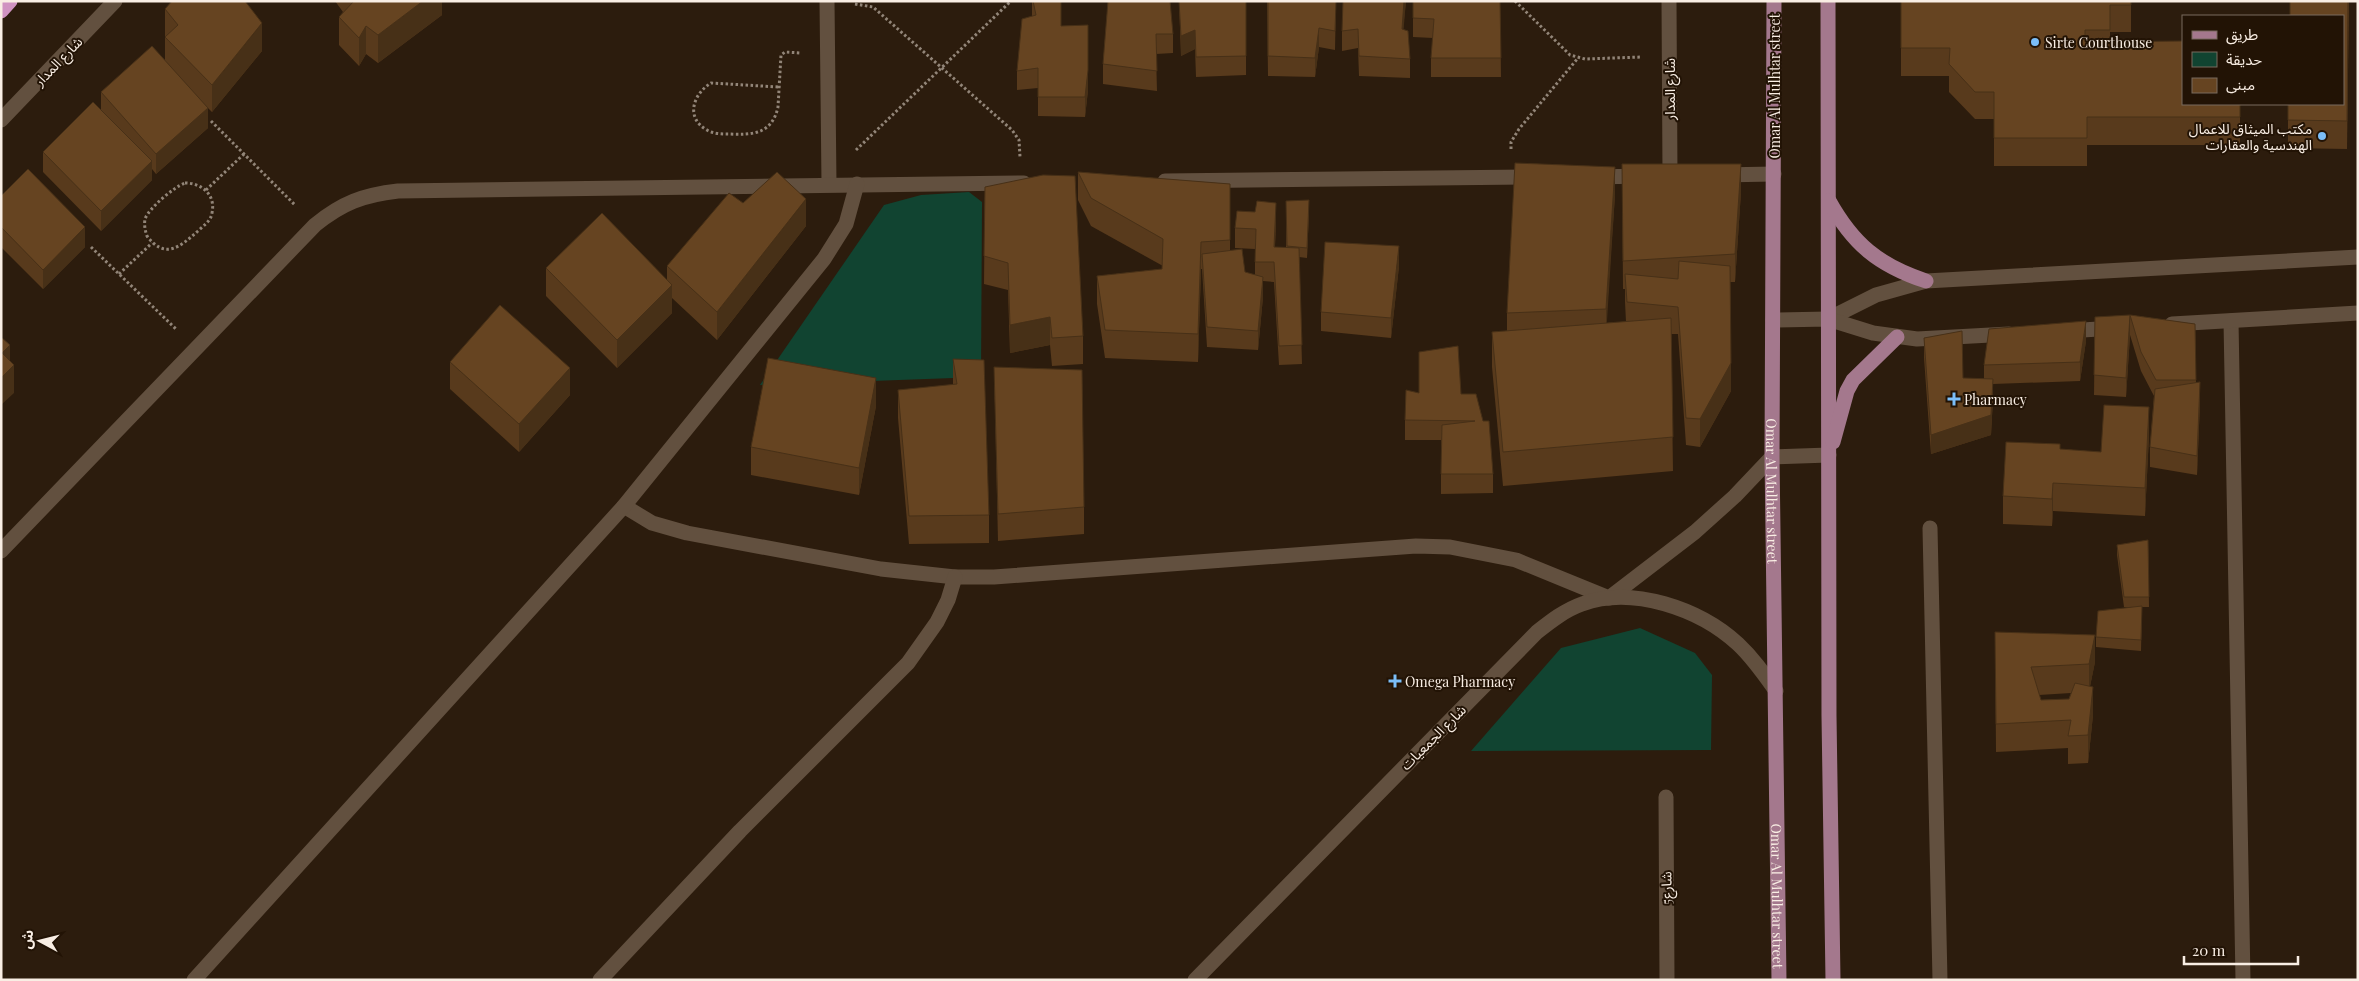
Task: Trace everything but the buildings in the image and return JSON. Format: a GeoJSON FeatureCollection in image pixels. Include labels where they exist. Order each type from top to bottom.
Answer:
{"type":"FeatureCollection","features":[{"type":"Feature","properties":{"kind":"highway"},"geometry":{"type":"LineString","coordinates":[[1,11],[10,1]]}},
{"type":"Feature","properties":{"kind":"main road","name":"Omar Al Mulhtar street"},"geometry":{"type":"LineString","coordinates":[[1774,1],[1772,457],[1779,980]]}},
{"type":"Feature","properties":{"kind":"main road"},"geometry":{"type":"LineString","coordinates":[[1828,1],[1829,716],[1832,980]]}},
{"type":"Feature","properties":{"kind":"main road"},"geometry":{"type":"LineString","coordinates":[[1828,200],[1841,223],[1858,243],[1878,260],[1926,281]]}},
{"type":"Feature","properties":{"kind":"main road"},"geometry":{"type":"LineString","coordinates":[[1829,455],[1846,391],[1853,380],[1897,337]]}},
{"type":"Feature","properties":{"kind":"street","name":"شارع المدار"},"geometry":{"type":"LineString","coordinates":[[1,120],[115,1]]}},
{"type":"Feature","properties":{"kind":"street","name":"شارع المدار"},"geometry":{"type":"LineString","coordinates":[[1669,1],[1670,176]]}},
{"type":"Feature","properties":{"kind":"street"},"geometry":{"type":"LineString","coordinates":[[827,3],[829,180]]}},
{"type":"Feature","properties":{"kind":"street"},"geometry":{"type":"LineString","coordinates":[[1708,175],[1774,174]]}},
{"type":"Feature","properties":{"kind":"street"},"geometry":{"type":"LineString","coordinates":[[1581,177],[1689,176]]}},
{"type":"Feature","properties":{"kind":"street"},"geometry":{"type":"LineString","coordinates":[[1148,181],[1551,177]]}},
{"type":"Feature","properties":{"kind":"street"},"geometry":{"type":"LineString","coordinates":[[1,552],[315,225],[332,211],[351,201],[374,194],[398,192],[829,180],[857,184],[1040,182]]}},
{"type":"Feature","properties":{"kind":"street"},"geometry":{"type":"LineString","coordinates":[[194,980],[624,506],[824,259],[846,224],[857,184]]}},
{"type":"Feature","properties":{"kind":"street"},"geometry":{"type":"LineString","coordinates":[[1828,320],[1876,295],[1901,286],[1926,281],[2358,257]]}},
{"type":"Feature","properties":{"kind":"street"},"geometry":{"type":"LineString","coordinates":[[2153,326],[2358,313]]}},
{"type":"Feature","properties":{"kind":"street"},"geometry":{"type":"LineString","coordinates":[[1773,320],[1828,320],[1897,337],[1936,338],[2025,333]]}},
{"type":"Feature","properties":{"kind":"street"},"geometry":{"type":"LineString","coordinates":[[2231,321],[2243,980]]}},
{"type":"Feature","properties":{"kind":"street"},"geometry":{"type":"LineString","coordinates":[[2054,331],[2133,327]]}},
{"type":"Feature","properties":{"kind":"street"},"geometry":{"type":"LineString","coordinates":[[624,506],[652,522],[687,533],[918,574],[955,577],[994,576],[1416,546],[1450,547],[1516,560],[1609,598],[1695,532],[1735,496],[1772,457],[1829,455]]}},
{"type":"Feature","properties":{"kind":"street"},"geometry":{"type":"LineString","coordinates":[[1930,528],[1940,980]]}},
{"type":"Feature","properties":{"kind":"street"},"geometry":{"type":"LineString","coordinates":[[600,980],[740,832],[908,663],[937,622],[948,600],[955,577]]}},
{"type":"Feature","properties":{"kind":"street","name":"شارع الجمعيات"},"geometry":{"type":"LineString","coordinates":[[1195,980],[1537,632],[1558,615],[1574,607],[1609,598],[1630,598],[1682,610],[1710,624],[1736,642],[1758,665],[1776,691]]}},
{"type":"Feature","properties":{"kind":"street","name":"شارع5"},"geometry":{"type":"LineString","coordinates":[[1666,797],[1667,980]]}},
{"type":"Feature","properties":{"kind":"path"},"geometry":{"type":"LineString","coordinates":[[829,180],[1011,1]]}},
{"type":"Feature","properties":{"kind":"path"},"geometry":{"type":"LineString","coordinates":[[1515,1],[1564,51],[1578,58],[1669,56]]}},
{"type":"Feature","properties":{"kind":"path"},"geometry":{"type":"LineString","coordinates":[[827,3],[862,3],[874,7],[1016,134],[1020,147],[1020,183]]}},
{"type":"Feature","properties":{"kind":"path"},"geometry":{"type":"LineString","coordinates":[[778,87],[711,83],[702,89],[696,97],[693,107],[694,117],[708,131],[748,135],[766,130],[776,115],[778,87],[779,60],[784,52],[828,53]]}},
{"type":"Feature","properties":{"kind":"path"},"geometry":{"type":"LineString","coordinates":[[1511,177],[1511,142],[1515,134],[1578,58]]}},
{"type":"Feature","properties":{"kind":"path"},"geometry":{"type":"LineString","coordinates":[[211,121],[315,225]]}},
{"type":"Feature","properties":{"kind":"path"},"geometry":{"type":"LineString","coordinates":[[206,190],[245,153]]}},
{"type":"Feature","properties":{"kind":"path"},"geometry":{"type":"LineString","coordinates":[[185,183],[200,185],[206,190],[213,205],[209,221],[184,244],[176,248],[168,250],[152,243],[146,236],[144,227],[150,211],[178,186],[185,183]]}},
{"type":"Feature","properties":{"kind":"path"},"geometry":{"type":"LineString","coordinates":[[120,274],[152,243]]}},
{"type":"Feature","properties":{"kind":"path"},"geometry":{"type":"LineString","coordinates":[[91,247],[196,348]]}},
{"type":"Feature","properties":{"kind":"green space"},"geometry":{"type":"Polygon","coordinates":[[[969,192],[982,202],[981,377],[760,385],[884,205],[921,195],[969,192]]]}},
{"type":"Feature","properties":{"kind":"green space"},"geometry":{"type":"Polygon","coordinates":[[[1640,628],[1695,653],[1712,675],[1711,750],[1471,751],[1561,648],[1640,628]]]}},
{"type":"Feature","properties":{"kind":"place","name":"Sirte Courthouse"},"geometry":{"type":"Point","coordinates":[2035,42]}},
{"type":"Feature","properties":{"kind":"place","name":"مكتب الميثاق للاعمال الهندسية والعقارات"},"geometry":{"type":"Point","coordinates":[2322,136]}},
{"type":"Feature","properties":{"kind":"place","name":"Pharmacy"},"geometry":{"type":"Point","coordinates":[1954,399]}},
{"type":"Feature","properties":{"kind":"place","name":"Omega Pharmacy"},"geometry":{"type":"Point","coordinates":[1395,681]}}]}
